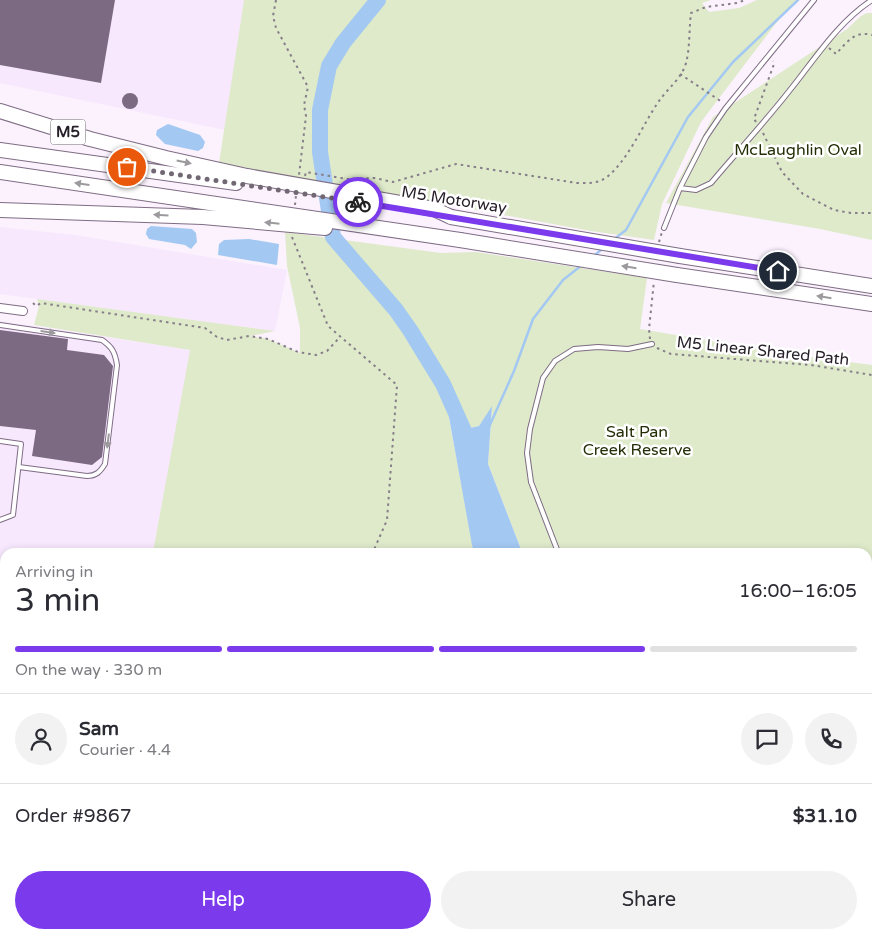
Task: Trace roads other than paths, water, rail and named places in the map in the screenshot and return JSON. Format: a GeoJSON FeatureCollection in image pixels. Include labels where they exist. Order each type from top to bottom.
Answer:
{"type":"FeatureCollection","features":[{"type":"Feature","properties":{"kind":"highway","name":"M5"},"geometry":{"type":"LineString","coordinates":[[0,111],[114,145],[246,180]]}},
{"type":"Feature","properties":{"kind":"highway","name":"M5 Motorway"},"geometry":{"type":"LineString","coordinates":[[0,150],[176,173],[246,180],[680,256],[872,286]]}},
{"type":"Feature","properties":{"kind":"highway"},"geometry":{"type":"LineString","coordinates":[[0,172],[242,213],[460,240],[872,304]]}},
{"type":"Feature","properties":{"kind":"highway"},"geometry":{"type":"LineString","coordinates":[[0,210],[242,213]]}},
{"type":"Feature","properties":{"kind":"street"},"geometry":{"type":"LineString","coordinates":[[0,308],[23,311]]}},
{"type":"Feature","properties":{"kind":"lane"},"geometry":{"type":"LineString","coordinates":[[664,228],[680,188],[706,137],[725,108],[814,0]]}},
{"type":"Feature","properties":{"kind":"lane"},"geometry":{"type":"LineString","coordinates":[[680,188],[696,190],[710,183],[790,90],[825,45],[860,8],[872,0]]}},
{"type":"Feature","properties":{"kind":"lane"},"geometry":{"type":"LineString","coordinates":[[0,325],[102,340],[112,347],[116,354],[117,365],[105,464],[99,472],[93,476],[87,476],[19,467]]}},
{"type":"Feature","properties":{"kind":"lane"},"geometry":{"type":"LineString","coordinates":[[556,548],[531,482],[527,452],[530,429],[543,378],[555,361],[574,349],[598,347],[628,349],[652,344]]}},
{"type":"Feature","properties":{"kind":"lane"},"geometry":{"type":"LineString","coordinates":[[0,441],[21,444],[13,515],[0,520]]}},
{"type":"Feature","properties":{"kind":"water"},"geometry":{"type":"Polygon","coordinates":[[[168,124],[200,135],[205,142],[203,148],[198,151],[165,144],[156,135],[157,130],[168,124]]]}},
{"type":"Feature","properties":{"kind":"water"},"geometry":{"type":"Polygon","coordinates":[[[151,226],[192,229],[196,233],[197,242],[191,249],[185,245],[149,239],[146,234],[147,229],[151,226]]]}},
{"type":"Feature","properties":{"kind":"water"},"geometry":{"type":"Polygon","coordinates":[[[249,239],[279,244],[277,265],[218,255],[219,244],[224,240],[249,239]]]}},
{"type":"Feature","properties":{"kind":"water"},"geometry":{"type":"Polygon","coordinates":[[[492,406],[488,464],[520,548],[473,548],[449,417],[461,430],[479,426],[492,406]]]}},
{"type":"Feature","properties":{"kind":"waterway"},"geometry":{"type":"LineString","coordinates":[[378,0],[343,43],[329,66],[320,110],[320,152],[333,237],[396,310],[410,330],[443,384],[472,449]]}},
{"type":"Feature","properties":{"kind":"waterway"},"geometry":{"type":"LineString","coordinates":[[613,240],[626,230],[688,117],[733,62],[798,0]]}},
{"type":"Feature","properties":{"kind":"waterway"},"geometry":{"type":"LineString","coordinates":[[594,256],[603,248]]}},
{"type":"Feature","properties":{"kind":"waterway"},"geometry":{"type":"LineString","coordinates":[[489,427],[514,371],[533,319],[563,280],[582,265]]}},
{"type":"Feature","properties":{"kind":"park label","name":"McLaughlin Oval"},"geometry":{"type":"Point","coordinates":[798,150]}},
{"type":"Feature","properties":{"kind":"park label","name":"Salt Pan Creek Reserve"},"geometry":{"type":"Point","coordinates":[637,441]}}]}
